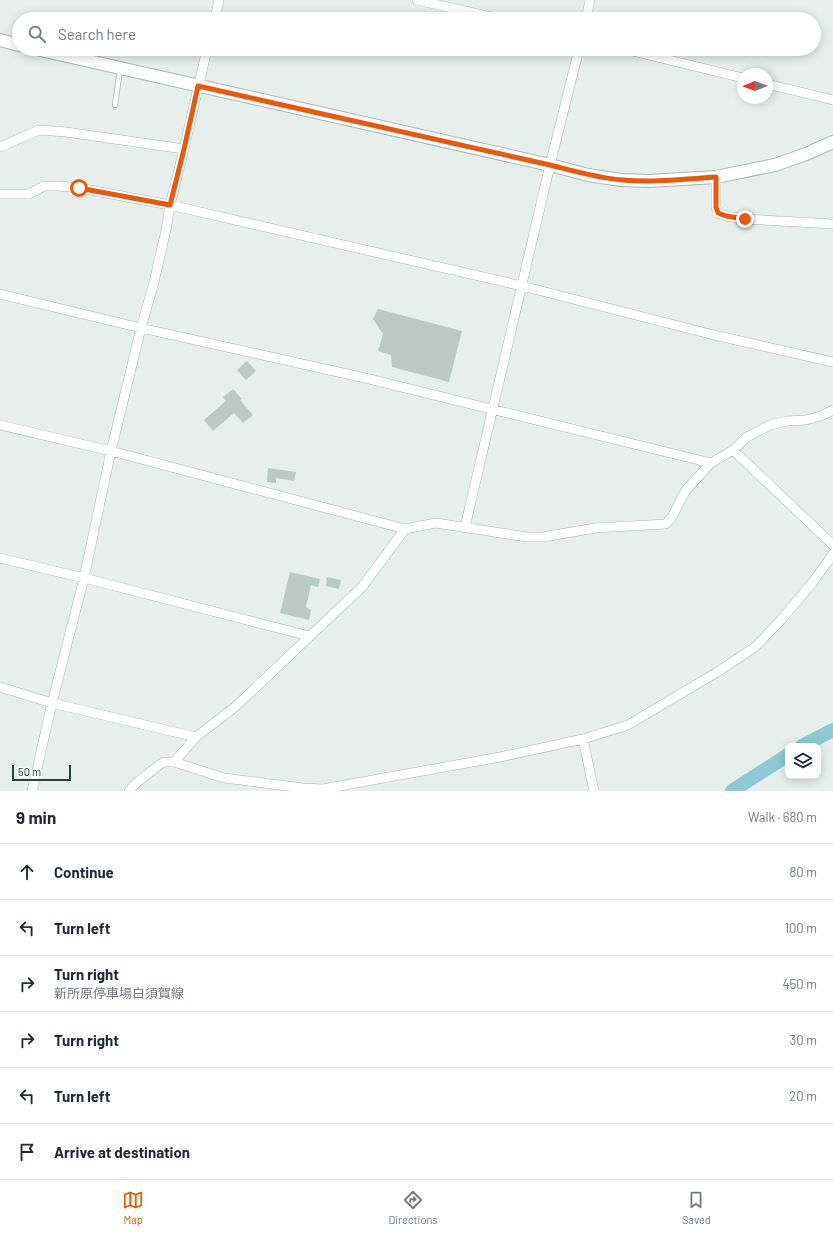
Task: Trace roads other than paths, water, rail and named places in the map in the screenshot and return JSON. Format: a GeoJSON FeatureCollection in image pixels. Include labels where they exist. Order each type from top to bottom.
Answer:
{"type":"FeatureCollection","features":[{"type":"Feature","properties":{"kind":"main road"},"geometry":{"type":"LineString","coordinates":[[0,40],[12,43]]}},
{"type":"Feature","properties":{"kind":"main road"},"geometry":{"type":"LineString","coordinates":[[65,56],[550,165],[588,175],[620,180],[649,181],[716,177],[775,165],[806,154],[833,142]]}},
{"type":"Feature","properties":{"kind":"street"},"geometry":{"type":"LineString","coordinates":[[216,12],[219,0]]}},
{"type":"Feature","properties":{"kind":"street"},"geometry":{"type":"LineString","coordinates":[[416,0],[469,12]]}},
{"type":"Feature","properties":{"kind":"street"},"geometry":{"type":"LineString","coordinates":[[587,12],[590,0]]}},
{"type":"Feature","properties":{"kind":"street"},"geometry":{"type":"LineString","coordinates":[[32,791],[52,703],[84,578],[111,451],[141,328],[156,275],[170,205],[205,56]]}},
{"type":"Feature","properties":{"kind":"street"},"geometry":{"type":"LineString","coordinates":[[465,527],[550,165],[577,56]]}},
{"type":"Feature","properties":{"kind":"street"},"geometry":{"type":"LineString","coordinates":[[653,56],[737,77]]}},
{"type":"Feature","properties":{"kind":"street"},"geometry":{"type":"LineString","coordinates":[[773,85],[833,100]]}},
{"type":"Feature","properties":{"kind":"street"},"geometry":{"type":"LineString","coordinates":[[0,147],[39,130],[66,132],[184,149]]}},
{"type":"Feature","properties":{"kind":"street"},"geometry":{"type":"LineString","coordinates":[[716,177],[716,207],[718,213],[745,219],[833,224]]}},
{"type":"Feature","properties":{"kind":"street"},"geometry":{"type":"LineString","coordinates":[[0,194],[29,194],[44,186],[59,186],[79,188],[170,205],[522,286],[714,335],[833,362]]}},
{"type":"Feature","properties":{"kind":"street"},"geometry":{"type":"LineString","coordinates":[[0,294],[141,328],[365,378],[711,463]]}},
{"type":"Feature","properties":{"kind":"street"},"geometry":{"type":"LineString","coordinates":[[0,425],[111,451],[405,529],[436,523],[527,537],[543,537],[595,528],[666,524],[672,518],[686,490],[711,463],[733,450],[746,437],[770,425],[806,420],[821,416],[833,410]]}},
{"type":"Feature","properties":{"kind":"street"},"geometry":{"type":"LineString","coordinates":[[733,450],[833,545]]}},
{"type":"Feature","properties":{"kind":"street"},"geometry":{"type":"LineString","coordinates":[[174,762],[196,737],[235,707],[362,587],[405,529]]}},
{"type":"Feature","properties":{"kind":"street"},"geometry":{"type":"LineString","coordinates":[[129,791],[135,784],[164,762],[174,762],[224,778],[318,789],[500,757],[582,739],[628,725],[719,671],[755,647],[781,620],[813,582],[833,554]]}},
{"type":"Feature","properties":{"kind":"street"},"geometry":{"type":"LineString","coordinates":[[0,558],[309,636]]}},
{"type":"Feature","properties":{"kind":"street"},"geometry":{"type":"LineString","coordinates":[[0,687],[52,703],[196,737]]}},
{"type":"Feature","properties":{"kind":"street"},"geometry":{"type":"LineString","coordinates":[[582,739],[594,791]]}},
{"type":"Feature","properties":{"kind":"lane"},"geometry":{"type":"LineString","coordinates":[[115,105],[120,69]]}},
{"type":"Feature","properties":{"kind":"waterway"},"geometry":{"type":"LineString","coordinates":[[808,743],[833,730]]}},
{"type":"Feature","properties":{"kind":"waterway"},"geometry":{"type":"LineString","coordinates":[[732,791],[785,757]]}}]}
